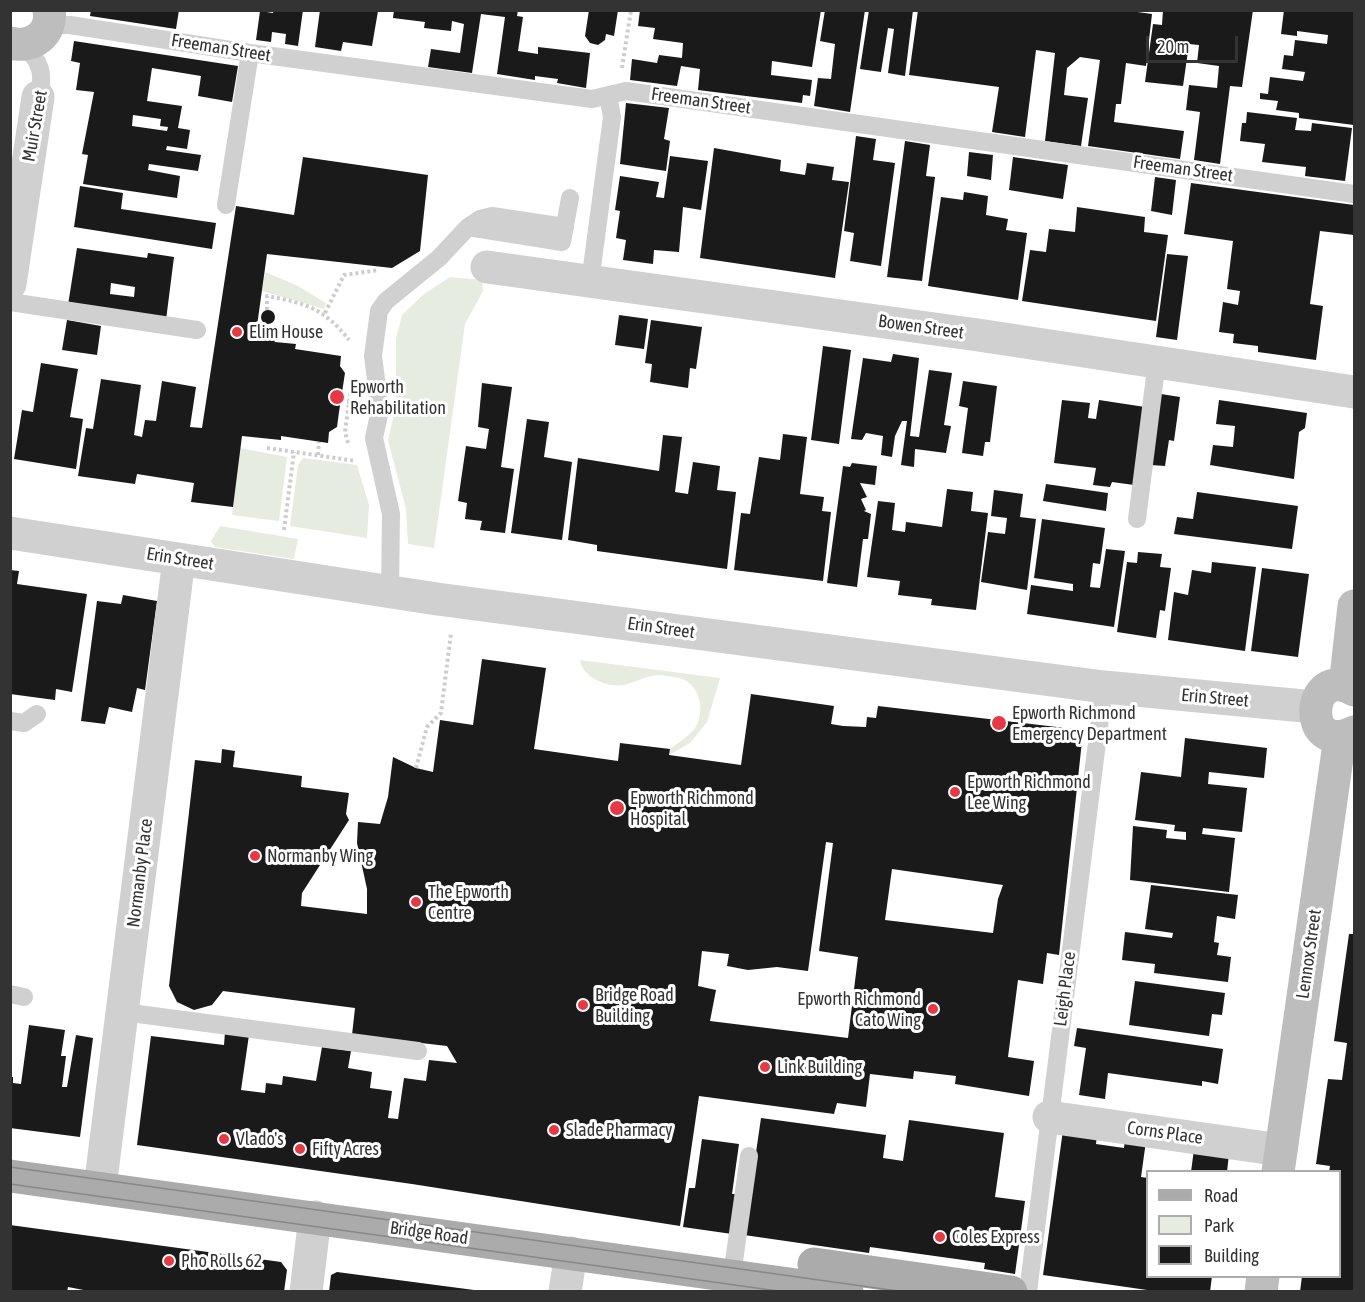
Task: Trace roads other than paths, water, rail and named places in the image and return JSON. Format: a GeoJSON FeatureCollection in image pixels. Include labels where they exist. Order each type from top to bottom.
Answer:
{"type":"FeatureCollection","features":[{"type":"Feature","properties":{"kind":"main road","name":"Bridge Road"},"geometry":{"type":"LineString","coordinates":[[10,1176],[732,1275],[773,1288],[847,1292]]}},
{"type":"Feature","properties":{"kind":"main road"},"geometry":{"type":"LineString","coordinates":[[773,1288],[803,1263],[1011,1292]]}},
{"type":"Feature","properties":{"kind":"street"},"geometry":{"type":"LineString","coordinates":[[15,45],[37,41],[49,15]]}},
{"type":"Feature","properties":{"kind":"street","name":"Muir Street"},"geometry":{"type":"LineString","coordinates":[[10,284],[38,98]]}},
{"type":"Feature","properties":{"kind":"street","name":"Bowen Street"},"geometry":{"type":"LineString","coordinates":[[487,267],[1157,361],[1354,392]]}},
{"type":"Feature","properties":{"kind":"street","name":"Erin Street"},"geometry":{"type":"LineString","coordinates":[[10,533],[390,592],[1104,687],[1314,707]]}},
{"type":"Feature","properties":{"kind":"street","name":"Normanby Place"},"geometry":{"type":"LineString","coordinates":[[100,1188],[179,559]]}},
{"type":"Feature","properties":{"kind":"street"},"geometry":{"type":"LineString","coordinates":[[1347,734],[1320,728],[1314,715],[1314,707],[1322,692],[1337,685],[1350,688],[1354,606]]}},
{"type":"Feature","properties":{"kind":"street","name":"Lennox Street"},"geometry":{"type":"LineString","coordinates":[[1279,1161],[1347,734]]}},
{"type":"Feature","properties":{"kind":"street","name":"Corns Place"},"geometry":{"type":"LineString","coordinates":[[1049,1117],[1279,1161]]}},
{"type":"Feature","properties":{"kind":"street"},"geometry":{"type":"LineString","coordinates":[[306,1292],[315,1218]]}},
{"type":"Feature","properties":{"kind":"street"},"geometry":{"type":"LineString","coordinates":[[565,1292],[570,1253]]}},
{"type":"Feature","properties":{"kind":"lane","name":"Freeman Street"},"geometry":{"type":"LineString","coordinates":[[49,15],[70,25],[250,53],[592,99],[626,91],[1354,194]]}},
{"type":"Feature","properties":{"kind":"lane","name":"Muir Street"},"geometry":{"type":"LineString","coordinates":[[15,45],[32,54],[41,71],[42,82],[38,98]]}},
{"type":"Feature","properties":{"kind":"lane"},"geometry":{"type":"LineString","coordinates":[[226,205],[250,53]]}},
{"type":"Feature","properties":{"kind":"lane"},"geometry":{"type":"LineString","coordinates":[[590,282],[612,117],[613,94]]}},
{"type":"Feature","properties":{"kind":"lane"},"geometry":{"type":"LineString","coordinates":[[390,592],[391,514],[374,438],[380,410],[373,356],[378,315],[386,301],[439,258],[468,227],[562,242],[570,198]]}},
{"type":"Feature","properties":{"kind":"lane"},"geometry":{"type":"LineString","coordinates":[[10,302],[197,330]]}},
{"type":"Feature","properties":{"kind":"lane"},"geometry":{"type":"LineString","coordinates":[[1137,519],[1157,361]]}},
{"type":"Feature","properties":{"kind":"lane","name":"Leigh Place"},"geometry":{"type":"LineString","coordinates":[[1028,1292],[1104,687]]}},
{"type":"Feature","properties":{"kind":"lane"},"geometry":{"type":"LineString","coordinates":[[10,722],[24,723],[37,714]]}},
{"type":"Feature","properties":{"kind":"lane"},"geometry":{"type":"LineString","coordinates":[[123,1012],[418,1051]]}},
{"type":"Feature","properties":{"kind":"lane"},"geometry":{"type":"LineString","coordinates":[[732,1275],[749,1156]]}},
{"type":"Feature","properties":{"kind":"tram line"},"geometry":{"type":"LineString","coordinates":[[10,1167],[905,1292]]}},
{"type":"Feature","properties":{"kind":"tram line"},"geometry":{"type":"LineString","coordinates":[[10,1184],[785,1292]]}},
{"type":"Feature","properties":{"kind":"place","name":"Elim House"},"geometry":{"type":"Point","coordinates":[237,332]}},
{"type":"Feature","properties":{"kind":"place","name":"Epworth Rehabilitation"},"geometry":{"type":"Point","coordinates":[337,397]}},
{"type":"Feature","properties":{"kind":"place","name":"Epworth Richmond Emergency Department"},"geometry":{"type":"Point","coordinates":[999,723]}},
{"type":"Feature","properties":{"kind":"place","name":"Epworth Richmond Lee Wing"},"geometry":{"type":"Point","coordinates":[955,792]}},
{"type":"Feature","properties":{"kind":"place","name":"Epworth Richmond Hospital"},"geometry":{"type":"Point","coordinates":[617,808]}},
{"type":"Feature","properties":{"kind":"place","name":"Normanby Wing"},"geometry":{"type":"Point","coordinates":[255,856]}},
{"type":"Feature","properties":{"kind":"place","name":"The Epworth Centre"},"geometry":{"type":"Point","coordinates":[416,902]}},
{"type":"Feature","properties":{"kind":"place","name":"Bridge Road Building"},"geometry":{"type":"Point","coordinates":[583,1005]}},
{"type":"Feature","properties":{"kind":"place","name":"Epworth Richmond Cato Wing"},"geometry":{"type":"Point","coordinates":[933,1009]}},
{"type":"Feature","properties":{"kind":"place","name":"Link Building"},"geometry":{"type":"Point","coordinates":[765,1067]}},
{"type":"Feature","properties":{"kind":"place","name":"Slade Pharmacy"},"geometry":{"type":"Point","coordinates":[554,1130]}},
{"type":"Feature","properties":{"kind":"place","name":"Vlado's"},"geometry":{"type":"Point","coordinates":[224,1139]}},
{"type":"Feature","properties":{"kind":"place","name":"Fifty Acres"},"geometry":{"type":"Point","coordinates":[300,1149]}},
{"type":"Feature","properties":{"kind":"place","name":"Coles Express"},"geometry":{"type":"Point","coordinates":[940,1237]}},
{"type":"Feature","properties":{"kind":"place","name":"Pho Rolls 62"},"geometry":{"type":"Point","coordinates":[169,1261]}}]}
